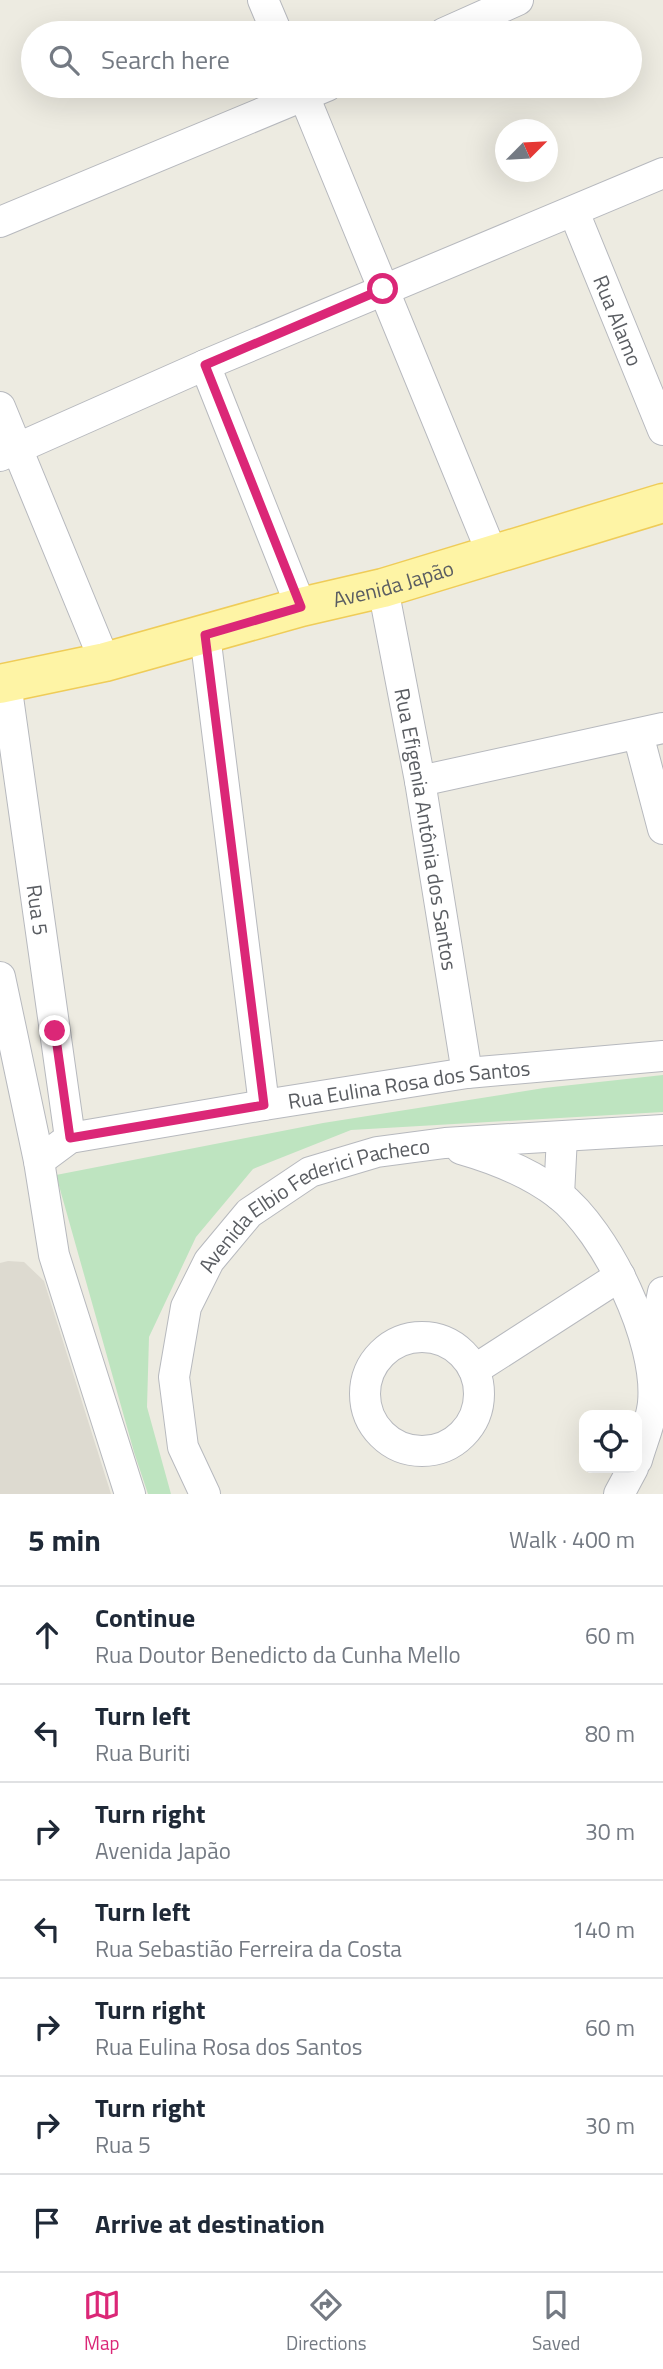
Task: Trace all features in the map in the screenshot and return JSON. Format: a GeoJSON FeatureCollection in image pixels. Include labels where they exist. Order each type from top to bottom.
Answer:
{"type":"FeatureCollection","features":[{"type":"Feature","properties":{"kind":"main road","name":"Avenida Japão"},"geometry":{"type":"LineString","coordinates":[[3,683],[105,662],[301,607],[383,588],[663,503]]}},
{"type":"Feature","properties":{"kind":"street"},"geometry":{"type":"LineString","coordinates":[[263,0],[272,21]]}},
{"type":"Feature","properties":{"kind":"street"},"geometry":{"type":"LineString","coordinates":[[471,21],[518,0]]}},
{"type":"Feature","properties":{"kind":"street"},"geometry":{"type":"LineString","coordinates":[[0,222],[289,98]]}},
{"type":"Feature","properties":{"kind":"street"},"geometry":{"type":"LineString","coordinates":[[313,98],[383,289],[493,556]]}},
{"type":"Feature","properties":{"kind":"street"},"geometry":{"type":"LineString","coordinates":[[9,452],[383,289],[663,173]]}},
{"type":"Feature","properties":{"kind":"street","name":"Rua Alamo"},"geometry":{"type":"LineString","coordinates":[[574,212],[663,430]]}},
{"type":"Feature","properties":{"kind":"street"},"geometry":{"type":"LineString","coordinates":[[205,365],[301,607]]}},
{"type":"Feature","properties":{"kind":"street"},"geometry":{"type":"LineString","coordinates":[[0,407],[9,452],[105,662]]}},
{"type":"Feature","properties":{"kind":"street","name":"Rua Efigenia Antônia dos Santos"},"geometry":{"type":"LineString","coordinates":[[383,588],[420,781],[467,1073]]}},
{"type":"Feature","properties":{"kind":"street"},"geometry":{"type":"LineString","coordinates":[[205,635],[264,1105]]}},
{"type":"Feature","properties":{"kind":"street","name":"Rua 5"},"geometry":{"type":"LineString","coordinates":[[3,683],[70,1138]]}},
{"type":"Feature","properties":{"kind":"street"},"geometry":{"type":"LineString","coordinates":[[420,781],[651,731],[663,829]]}},
{"type":"Feature","properties":{"kind":"street"},"geometry":{"type":"LineString","coordinates":[[0,977],[39,1161],[54,1255],[130,1494]]}},
{"type":"Feature","properties":{"kind":"street","name":"Rua Eulina Rosa dos Santos"},"geometry":{"type":"LineString","coordinates":[[39,1161],[70,1138],[264,1105],[467,1073],[663,1056]]}},
{"type":"Feature","properties":{"kind":"street","name":"Avenida Elbio Federici Pacheco"},"geometry":{"type":"LineString","coordinates":[[205,1494],[183,1447],[174,1377],[186,1307],[209,1261],[249,1213],[310,1172],[377,1152],[444,1143],[663,1130]]}},
{"type":"Feature","properties":{"kind":"street"},"geometry":{"type":"LineString","coordinates":[[559,1195],[562,1137]]}},
{"type":"Feature","properties":{"kind":"street"},"geometry":{"type":"LineString","coordinates":[[444,1143],[492,1158],[523,1172],[559,1195],[591,1228],[620,1276],[650,1361],[658,1416],[642,1450]]}},
{"type":"Feature","properties":{"kind":"street"},"geometry":{"type":"LineString","coordinates":[[474,1370],[620,1276]]}},
{"type":"Feature","properties":{"kind":"street"},"geometry":{"type":"LineString","coordinates":[[650,1361],[663,1292]]}},
{"type":"Feature","properties":{"kind":"street"},"geometry":{"type":"LineString","coordinates":[[619,1494],[630,1473]]}},
{"type":"Feature","properties":{"kind":"shaded area"},"geometry":{"type":"Polygon","coordinates":[[[24,1262],[44,1281],[111,1494],[0,1494],[0,1263],[24,1262]]]}},
{"type":"Feature","properties":{"kind":"green space"},"geometry":{"type":"Polygon","coordinates":[[[663,1075],[663,1112],[351,1130],[253,1169],[196,1237],[149,1337],[147,1407],[171,1494],[148,1494],[56,1175],[323,1123],[544,1088],[663,1075]]]}},
{"type":"Feature","properties":{"kind":"route"},"geometry":{"type":"LineString","coordinates":[[55,1031],[70,1138],[264,1105],[205,635],[301,607],[205,365],[383,289]]}}]}
